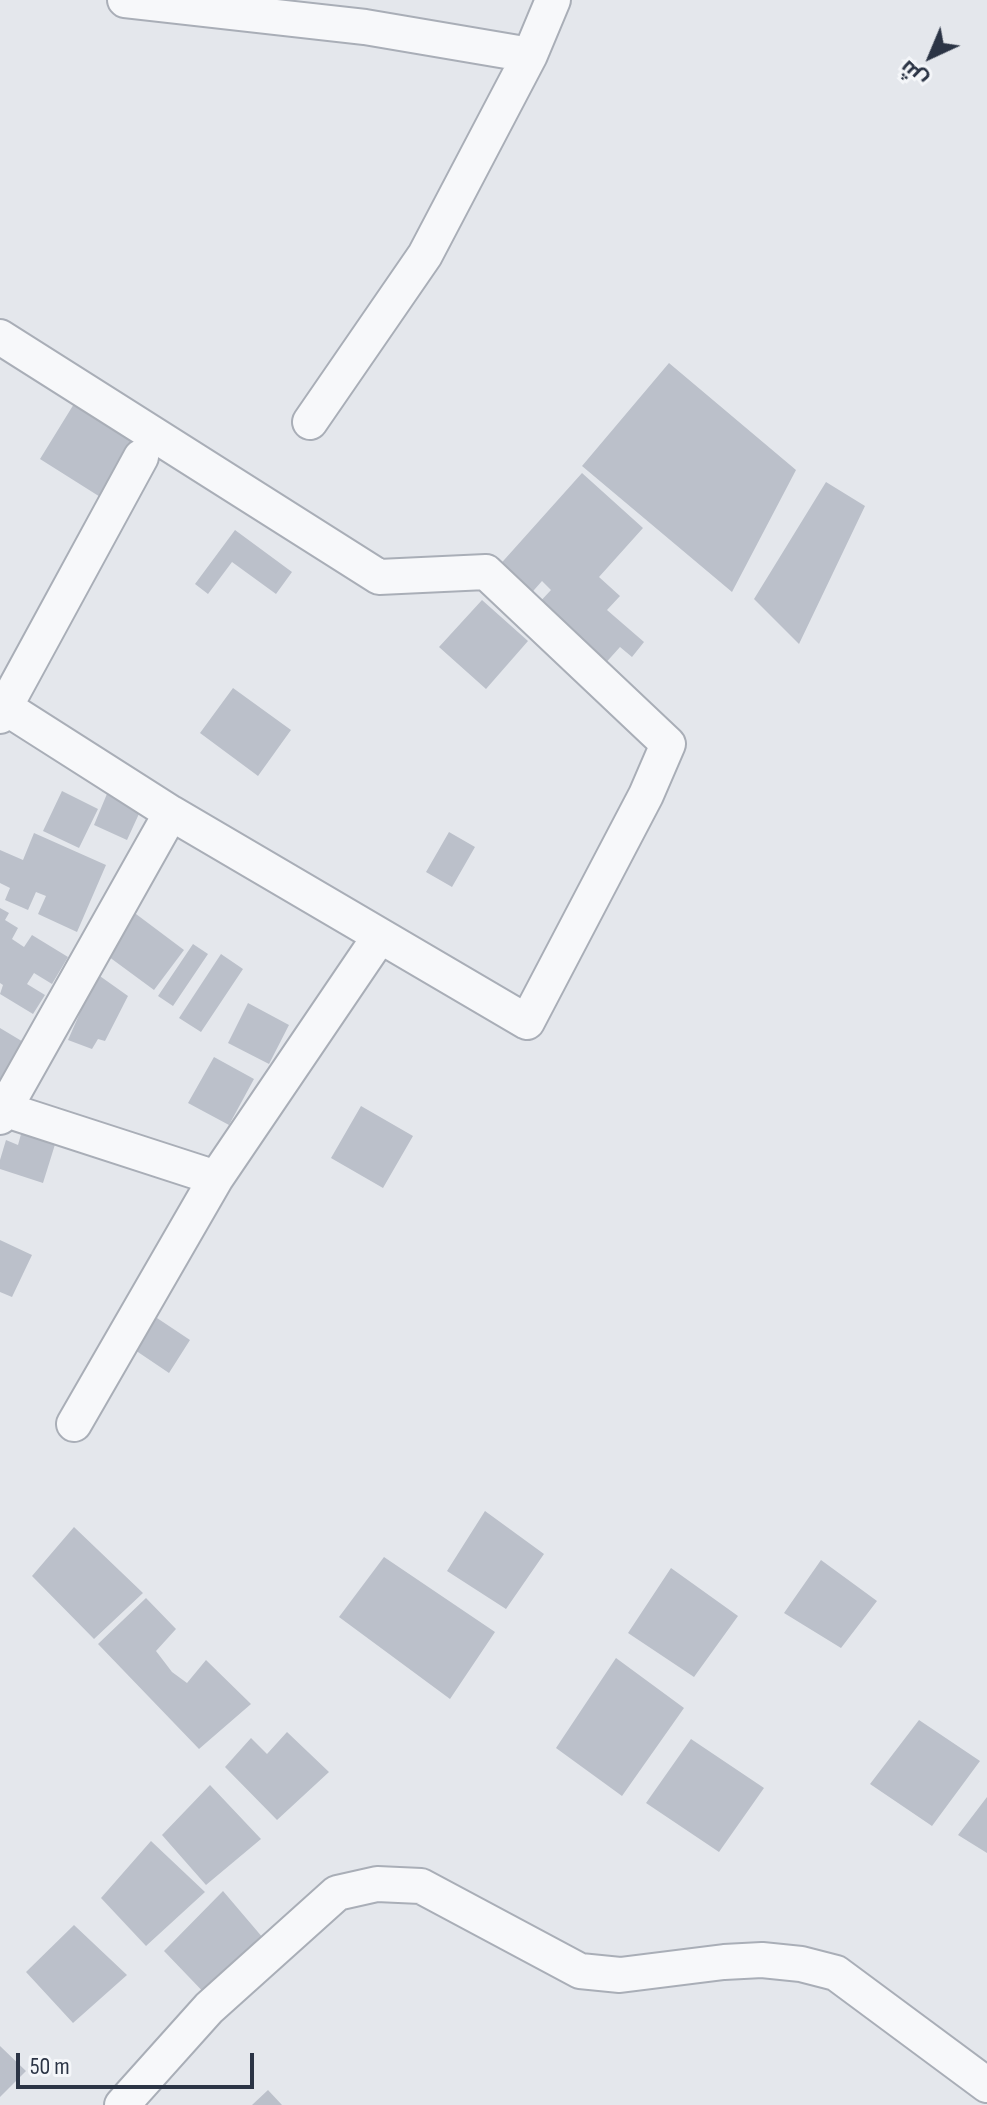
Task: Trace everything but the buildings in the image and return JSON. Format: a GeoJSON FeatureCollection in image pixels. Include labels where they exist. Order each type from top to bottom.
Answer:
{"type":"FeatureCollection","features":[{"type":"Feature","properties":{"kind":"street"},"geometry":{"type":"LineString","coordinates":[[125,0],[365,27],[530,55]]}},
{"type":"Feature","properties":{"kind":"street"},"geometry":{"type":"LineString","coordinates":[[310,422],[425,255],[530,55],[553,0]]}},
{"type":"Feature","properties":{"kind":"street"},"geometry":{"type":"LineString","coordinates":[[0,337],[379,577],[486,572],[668,744],[646,795],[527,1022],[171,813],[2,709],[141,457]]}},
{"type":"Feature","properties":{"kind":"street"},"geometry":{"type":"LineString","coordinates":[[171,813],[1,1111],[216,1178]]}},
{"type":"Feature","properties":{"kind":"street"},"geometry":{"type":"LineString","coordinates":[[74,1424],[216,1178],[380,936]]}},
{"type":"Feature","properties":{"kind":"street"},"geometry":{"type":"LineString","coordinates":[[122,2105],[209,2008],[337,1893],[377,1884],[421,1886],[580,1971],[620,1975],[762,1960],[801,1964],[836,1973],[987,2085]]}}]}
